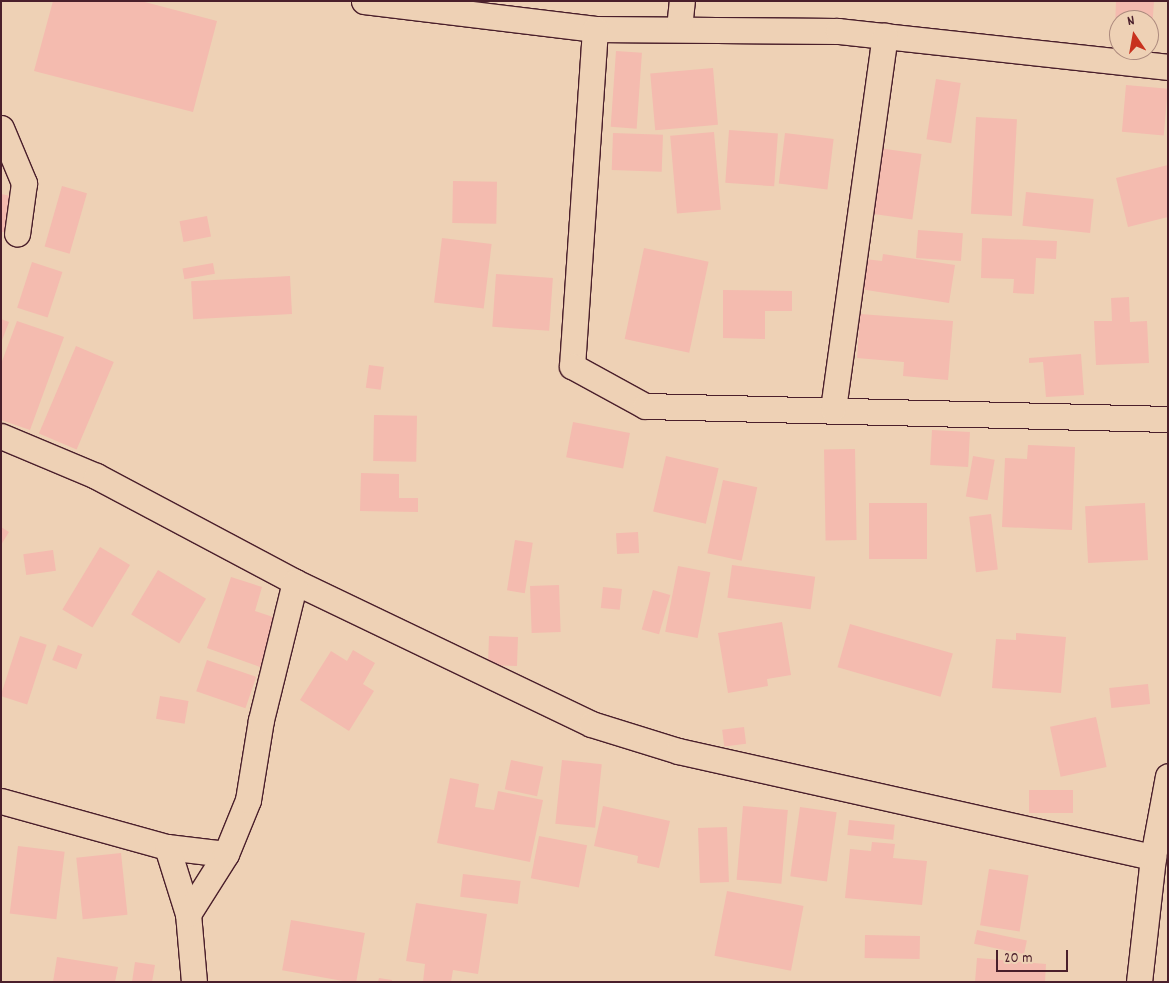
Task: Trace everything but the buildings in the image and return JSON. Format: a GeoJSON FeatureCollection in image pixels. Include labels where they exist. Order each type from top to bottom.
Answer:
{"type":"FeatureCollection","features":[{"type":"Feature","properties":{"kind":"street"},"geometry":{"type":"LineString","coordinates":[[364,1],[595,29],[679,28],[885,36],[1168,67]]}},
{"type":"Feature","properties":{"kind":"street"},"geometry":{"type":"LineString","coordinates":[[679,28],[682,1]]}},
{"type":"Feature","properties":{"kind":"street"},"geometry":{"type":"LineString","coordinates":[[595,29],[572,366],[644,406],[833,409],[1168,419]]}},
{"type":"Feature","properties":{"kind":"street"},"geometry":{"type":"LineString","coordinates":[[833,409],[885,36]]}},
{"type":"Feature","properties":{"kind":"street"},"geometry":{"type":"LineString","coordinates":[[1,128],[24,183],[17,234]]}},
{"type":"Feature","properties":{"kind":"street"},"geometry":{"type":"LineString","coordinates":[[1,436],[96,476],[295,582],[591,724],[678,751],[1153,857]]}},
{"type":"Feature","properties":{"kind":"street"},"geometry":{"type":"LineString","coordinates":[[188,914],[226,854],[248,800],[261,720],[295,582]]}},
{"type":"Feature","properties":{"kind":"street"},"geometry":{"type":"LineString","coordinates":[[1139,982],[1153,857],[1168,776]]}},
{"type":"Feature","properties":{"kind":"street"},"geometry":{"type":"LineString","coordinates":[[1,801],[167,847],[226,854]]}},
{"type":"Feature","properties":{"kind":"street"},"geometry":{"type":"LineString","coordinates":[[167,847],[188,914],[194,982]]}}]}
